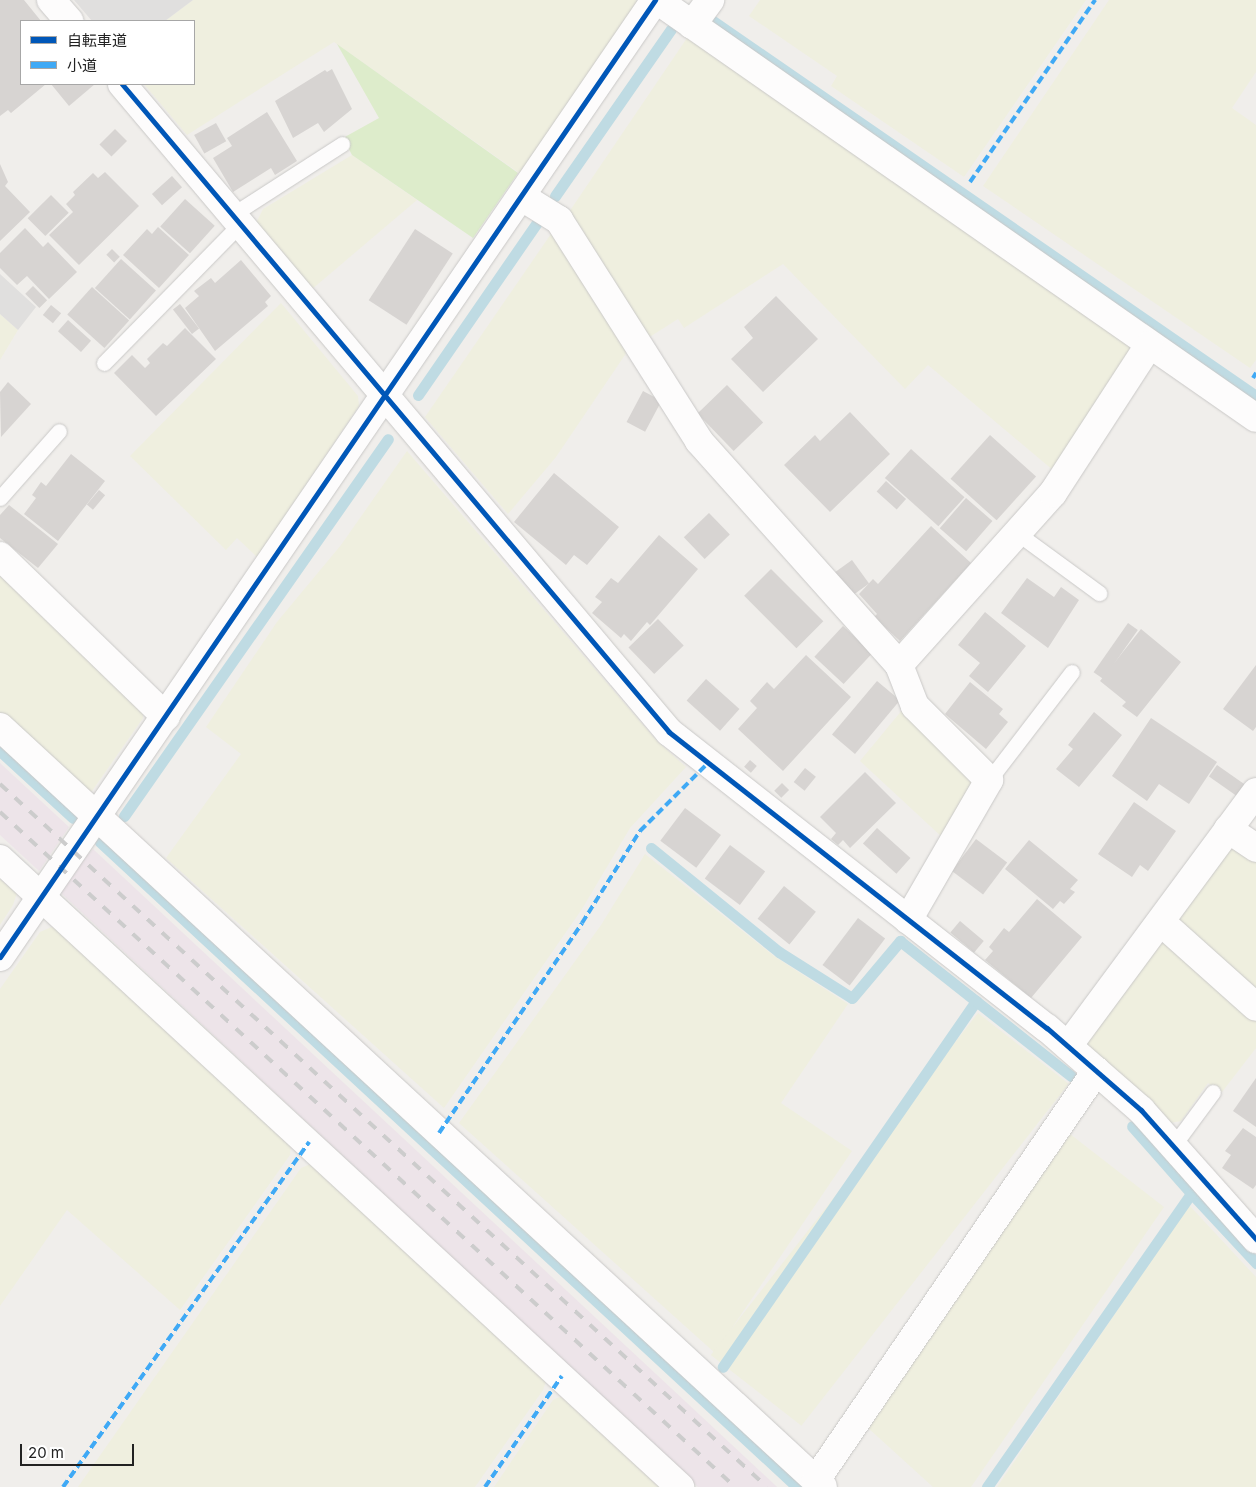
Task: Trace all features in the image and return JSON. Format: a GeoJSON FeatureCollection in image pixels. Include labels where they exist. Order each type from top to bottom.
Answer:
{"type":"FeatureCollection","features":[{"type":"Feature","properties":{"kind":"street"},"geometry":{"type":"LineString","coordinates":[[51,0],[68,20]]}},
{"type":"Feature","properties":{"kind":"street"},"geometry":{"type":"LineString","coordinates":[[0,957],[166,718],[656,0],[1256,418]]}},
{"type":"Feature","properties":{"kind":"street"},"geometry":{"type":"LineString","coordinates":[[692,25],[710,0]]}},
{"type":"Feature","properties":{"kind":"street"},"geometry":{"type":"LineString","coordinates":[[123,85],[669,732],[1068,1046],[1141,1110],[1173,1146],[1252,1224]]}},
{"type":"Feature","properties":{"kind":"street"},"geometry":{"type":"LineString","coordinates":[[522,196],[558,220],[699,441],[899,665],[915,706],[989,780],[908,920]]}},
{"type":"Feature","properties":{"kind":"street"},"geometry":{"type":"LineString","coordinates":[[899,665],[1052,493],[1149,345]]}},
{"type":"Feature","properties":{"kind":"street"},"geometry":{"type":"LineString","coordinates":[[0,556],[166,718]]}},
{"type":"Feature","properties":{"kind":"street"},"geometry":{"type":"LineString","coordinates":[[0,726],[819,1484],[1096,1071]]}},
{"type":"Feature","properties":{"kind":"street"},"geometry":{"type":"LineString","coordinates":[[1068,1046],[1256,792]]}},
{"type":"Feature","properties":{"kind":"street"},"geometry":{"type":"LineString","coordinates":[[1228,829],[1256,848]]}},
{"type":"Feature","properties":{"kind":"street"},"geometry":{"type":"LineString","coordinates":[[0,859],[680,1487]]}},
{"type":"Feature","properties":{"kind":"street"},"geometry":{"type":"LineString","coordinates":[[1161,922],[1256,1007]]}},
{"type":"Feature","properties":{"kind":"lane"},"geometry":{"type":"LineString","coordinates":[[104,363],[236,219],[342,144]]}},
{"type":"Feature","properties":{"kind":"lane"},"geometry":{"type":"LineString","coordinates":[[0,498],[59,432]]}},
{"type":"Feature","properties":{"kind":"lane"},"geometry":{"type":"LineString","coordinates":[[1017,533],[1099,593]]}},
{"type":"Feature","properties":{"kind":"lane"},"geometry":{"type":"LineString","coordinates":[[989,780],[1072,672]]}},
{"type":"Feature","properties":{"kind":"lane"},"geometry":{"type":"LineString","coordinates":[[1173,1146],[1212,1092]]}},
{"type":"Feature","properties":{"kind":"shaded area"},"geometry":{"type":"Polygon","coordinates":[[[74,0],[193,0],[166,20],[91,20],[74,0]]]}},
{"type":"Feature","properties":{"kind":"shaded area"},"geometry":{"type":"Polygon","coordinates":[[[0,274],[36,307],[18,330],[0,314],[0,274]]]}},
{"type":"Feature","properties":{"kind":"shaded area"},"geometry":{"type":"Polygon","coordinates":[[[0,763],[69,827],[39,871],[0,835],[0,763]]]}},
{"type":"Feature","properties":{"kind":"shaded area"},"geometry":{"type":"Polygon","coordinates":[[[93,849],[777,1487],[698,1487],[56,888],[93,849]]]}},
{"type":"Feature","properties":{"kind":"green space"},"geometry":{"type":"Polygon","coordinates":[[[193,0],[635,0],[641,4],[522,175],[334,42],[187,135],[145,85],[195,85],[195,20],[166,20],[193,0]]]}},
{"type":"Feature","properties":{"kind":"green space"},"geometry":{"type":"Polygon","coordinates":[[[760,0],[1086,0],[964,177],[831,86],[837,76],[749,16],[760,0]]]}},
{"type":"Feature","properties":{"kind":"green space"},"geometry":{"type":"Polygon","coordinates":[[[1109,0],[1256,0],[1256,72],[1232,108],[1256,125],[1256,360],[1250,368],[983,186],[1109,0]]]}},
{"type":"Feature","properties":{"kind":"green space"},"geometry":{"type":"Polygon","coordinates":[[[687,38],[1133,347],[1054,471],[928,365],[905,389],[783,264],[684,328],[678,319],[648,338],[569,212],[687,38]]]}},
{"type":"Feature","properties":{"kind":"green space"},"geometry":{"type":"Polygon","coordinates":[[[337,44],[518,173],[473,238],[352,155],[343,138],[379,118],[337,44]]]}},
{"type":"Feature","properties":{"kind":"green space"},"geometry":{"type":"Polygon","coordinates":[[[352,155],[417,200],[311,290],[256,223],[263,209],[352,155]]]}},
{"type":"Feature","properties":{"kind":"green space"},"geometry":{"type":"Polygon","coordinates":[[[553,231],[629,349],[556,457],[508,514],[425,417],[553,231]]]}},
{"type":"Feature","properties":{"kind":"green space"},"geometry":{"type":"Polygon","coordinates":[[[281,303],[358,396],[359,406],[257,557],[237,538],[226,550],[130,456],[281,303]]]}},
{"type":"Feature","properties":{"kind":"green space"},"geometry":{"type":"Polygon","coordinates":[[[0,314],[18,330],[0,360],[0,314]]]}},
{"type":"Feature","properties":{"kind":"green space"},"geometry":{"type":"Polygon","coordinates":[[[407,451],[657,741],[686,767],[630,828],[582,909],[444,1108],[166,858],[241,754],[206,727],[277,622],[341,545],[407,451]]]}},
{"type":"Feature","properties":{"kind":"green space"},"geometry":{"type":"Polygon","coordinates":[[[0,573],[143,707],[143,718],[90,794],[0,716],[0,573]]]}},
{"type":"Feature","properties":{"kind":"green space"},"geometry":{"type":"Polygon","coordinates":[[[903,709],[977,779],[943,838],[860,761],[903,709]]]}},
{"type":"Feature","properties":{"kind":"green space"},"geometry":{"type":"Polygon","coordinates":[[[1239,848],[1256,860],[1256,995],[1174,920],[1227,849],[1239,848]]]}},
{"type":"Feature","properties":{"kind":"green space"},"geometry":{"type":"Polygon","coordinates":[[[645,854],[774,956],[848,1004],[781,1103],[852,1151],[715,1353],[459,1123],[601,925],[645,854]]]}},
{"type":"Feature","properties":{"kind":"green space"},"geometry":{"type":"Polygon","coordinates":[[[0,879],[17,893],[13,905],[0,925],[0,879]]]}},
{"type":"Feature","properties":{"kind":"green space"},"geometry":{"type":"Polygon","coordinates":[[[54,926],[291,1142],[290,1155],[180,1310],[67,1210],[0,1306],[0,989],[40,932],[54,926]]]}},
{"type":"Feature","properties":{"kind":"green space"},"geometry":{"type":"Polygon","coordinates":[[[1157,942],[1168,943],[1256,1021],[1256,1048],[1222,1092],[1208,1083],[1181,1121],[1170,1123],[1150,1100],[1086,1045],[1157,942]]]}},
{"type":"Feature","properties":{"kind":"green space"},"geometry":{"type":"Polygon","coordinates":[[[978,1013],[1069,1084],[801,1426],[711,1355],[978,1013]]]}},
{"type":"Feature","properties":{"kind":"green space"},"geometry":{"type":"Polygon","coordinates":[[[1070,1134],[1164,1207],[971,1487],[933,1487],[867,1427],[1070,1134]]]}},
{"type":"Feature","properties":{"kind":"green space"},"geometry":{"type":"Polygon","coordinates":[[[313,1163],[548,1376],[543,1390],[475,1487],[78,1487],[301,1168],[313,1163]]]}},
{"type":"Feature","properties":{"kind":"green space"},"geometry":{"type":"Polygon","coordinates":[[[1189,1205],[1256,1277],[1256,1487],[997,1487],[1189,1205]]]}},
{"type":"Feature","properties":{"kind":"green space"},"geometry":{"type":"Polygon","coordinates":[[[562,1396],[659,1487],[494,1487],[553,1400],[562,1396]]]}},
{"type":"Feature","properties":{"kind":"building"},"geometry":{"type":"Polygon","coordinates":[[[0,0],[24,0],[40,20],[20,20],[20,85],[45,85],[11,113],[8,110],[0,116],[0,0]]]}},
{"type":"Feature","properties":{"kind":"building"},"geometry":{"type":"Polygon","coordinates":[[[332,69],[352,109],[324,132],[318,123],[293,138],[275,101],[325,70],[327,72],[332,69]]]}},
{"type":"Feature","properties":{"kind":"building"},"geometry":{"type":"Polygon","coordinates":[[[52,85],[94,85],[69,106],[52,85]]]}},
{"type":"Feature","properties":{"kind":"building"},"geometry":{"type":"Polygon","coordinates":[[[267,112],[297,161],[275,175],[271,168],[233,192],[213,158],[232,146],[227,138],[267,112]]]}},
{"type":"Feature","properties":{"kind":"building"},"geometry":{"type":"Polygon","coordinates":[[[216,123],[226,141],[204,153],[194,135],[216,123]]]}},
{"type":"Feature","properties":{"kind":"building"},"geometry":{"type":"Polygon","coordinates":[[[115,129],[127,141],[111,157],[99,145],[115,129]]]}},
{"type":"Feature","properties":{"kind":"building"},"geometry":{"type":"Polygon","coordinates":[[[0,164],[8,182],[5,186],[30,212],[0,241],[0,164]]]}},
{"type":"Feature","properties":{"kind":"building"},"geometry":{"type":"Polygon","coordinates":[[[105,172],[139,206],[79,265],[49,235],[73,212],[66,204],[75,195],[73,192],[93,173],[98,178],[105,172]]]}},
{"type":"Feature","properties":{"kind":"building"},"geometry":{"type":"Polygon","coordinates":[[[172,176],[182,187],[162,205],[152,194],[172,176]]]}},
{"type":"Feature","properties":{"kind":"building"},"geometry":{"type":"Polygon","coordinates":[[[51,195],[69,213],[45,236],[28,218],[51,195]]]}},
{"type":"Feature","properties":{"kind":"building"},"geometry":{"type":"Polygon","coordinates":[[[185,199],[215,226],[190,253],[160,226],[185,199]]]}},
{"type":"Feature","properties":{"kind":"building"},"geometry":{"type":"Polygon","coordinates":[[[158,227],[189,255],[159,288],[123,255],[147,229],[152,234],[158,227]]]}},
{"type":"Feature","properties":{"kind":"building"},"geometry":{"type":"Polygon","coordinates":[[[25,228],[43,247],[48,242],[77,272],[49,299],[27,276],[17,285],[0,268],[0,253],[25,228]]]}},
{"type":"Feature","properties":{"kind":"building"},"geometry":{"type":"Polygon","coordinates":[[[415,229],[453,254],[406,325],[369,300],[415,229]]]}},
{"type":"Feature","properties":{"kind":"building"},"geometry":{"type":"Polygon","coordinates":[[[112,249],[120,257],[114,262],[106,255],[112,249]]]}},
{"type":"Feature","properties":{"kind":"building"},"geometry":{"type":"Polygon","coordinates":[[[121,259],[156,290],[130,319],[95,288],[121,259]]]}},
{"type":"Feature","properties":{"kind":"building"},"geometry":{"type":"Polygon","coordinates":[[[241,260],[271,296],[265,302],[268,306],[215,351],[185,308],[199,296],[194,291],[211,278],[215,283],[241,260]]]}},
{"type":"Feature","properties":{"kind":"building"},"geometry":{"type":"Polygon","coordinates":[[[33,286],[47,300],[39,308],[25,294],[33,286]]]}},
{"type":"Feature","properties":{"kind":"building"},"geometry":{"type":"Polygon","coordinates":[[[92,287],[129,320],[104,348],[67,314],[92,287]]]}},
{"type":"Feature","properties":{"kind":"building"},"geometry":{"type":"Polygon","coordinates":[[[776,296],[818,339],[763,392],[731,359],[753,338],[744,327],[776,296]]]}},
{"type":"Feature","properties":{"kind":"building"},"geometry":{"type":"Polygon","coordinates":[[[180,304],[199,328],[192,334],[173,310],[180,304]]]}},
{"type":"Feature","properties":{"kind":"building"},"geometry":{"type":"Polygon","coordinates":[[[51,305],[61,313],[53,323],[43,315],[51,305]]]}},
{"type":"Feature","properties":{"kind":"building"},"geometry":{"type":"Polygon","coordinates":[[[68,320],[91,341],[81,352],[58,331],[68,320]]]}},
{"type":"Feature","properties":{"kind":"building"},"geometry":{"type":"Polygon","coordinates":[[[185,328],[216,359],[156,416],[114,373],[132,355],[145,368],[150,363],[147,359],[163,343],[167,346],[185,328]]]}},
{"type":"Feature","properties":{"kind":"building"},"geometry":{"type":"Polygon","coordinates":[[[8,382],[31,404],[1,437],[0,392],[8,382]]]}},
{"type":"Feature","properties":{"kind":"building"},"geometry":{"type":"Polygon","coordinates":[[[727,385],[763,422],[734,451],[698,413],[727,385]]]}},
{"type":"Feature","properties":{"kind":"building"},"geometry":{"type":"Polygon","coordinates":[[[643,391],[662,401],[645,432],[627,422],[643,391]]]}},
{"type":"Feature","properties":{"kind":"building"},"geometry":{"type":"Polygon","coordinates":[[[850,412],[890,454],[830,512],[784,465],[815,435],[820,441],[850,412]]]}},
{"type":"Feature","properties":{"kind":"building"},"geometry":{"type":"Polygon","coordinates":[[[990,435],[1036,476],[997,520],[951,479],[990,435]]]}},
{"type":"Feature","properties":{"kind":"building"},"geometry":{"type":"Polygon","coordinates":[[[911,449],[965,497],[938,526],[885,478],[911,449]]]}},
{"type":"Feature","properties":{"kind":"building"},"geometry":{"type":"Polygon","coordinates":[[[71,454],[105,481],[58,541],[24,514],[36,498],[32,495],[41,482],[46,486],[71,454]]]}},
{"type":"Feature","properties":{"kind":"building"},"geometry":{"type":"Polygon","coordinates":[[[554,473],[619,527],[587,565],[574,555],[566,565],[514,522],[554,473]]]}},
{"type":"Feature","properties":{"kind":"building"},"geometry":{"type":"Polygon","coordinates":[[[886,481],[906,499],[897,509],[877,491],[886,481]]]}},
{"type":"Feature","properties":{"kind":"building"},"geometry":{"type":"Polygon","coordinates":[[[99,490],[105,495],[93,510],[87,505],[99,490]]]}},
{"type":"Feature","properties":{"kind":"building"},"geometry":{"type":"Polygon","coordinates":[[[966,498],[992,521],[966,551],[940,528],[966,498]]]}},
{"type":"Feature","properties":{"kind":"building"},"geometry":{"type":"Polygon","coordinates":[[[9,505],[58,544],[38,568],[0,538],[0,515],[9,505]]]}},
{"type":"Feature","properties":{"kind":"building"},"geometry":{"type":"Polygon","coordinates":[[[709,513],[730,535],[705,559],[684,537],[709,513]]]}},
{"type":"Feature","properties":{"kind":"building"},"geometry":{"type":"Polygon","coordinates":[[[931,526],[971,563],[900,641],[874,617],[877,614],[859,594],[873,579],[878,584],[931,526]]]}},
{"type":"Feature","properties":{"kind":"building"},"geometry":{"type":"Polygon","coordinates":[[[659,535],[698,569],[650,625],[647,622],[631,641],[624,634],[621,638],[592,613],[602,602],[595,597],[611,578],[618,583],[659,535]]]}},
{"type":"Feature","properties":{"kind":"building"},"geometry":{"type":"Polygon","coordinates":[[[852,560],[869,583],[852,596],[835,572],[852,560]]]}},
{"type":"Feature","properties":{"kind":"building"},"geometry":{"type":"Polygon","coordinates":[[[771,569],[823,621],[796,648],[744,596],[771,569]]]}},
{"type":"Feature","properties":{"kind":"building"},"geometry":{"type":"Polygon","coordinates":[[[1027,578],[1054,597],[1061,587],[1079,600],[1048,648],[1001,613],[1027,578]]]}},
{"type":"Feature","properties":{"kind":"building"},"geometry":{"type":"Polygon","coordinates":[[[985,612],[1026,646],[988,692],[969,676],[980,663],[958,645],[985,612]]]}},
{"type":"Feature","properties":{"kind":"building"},"geometry":{"type":"Polygon","coordinates":[[[658,619],[684,646],[654,674],[629,647],[658,619]]]}},
{"type":"Feature","properties":{"kind":"building"},"geometry":{"type":"Polygon","coordinates":[[[1128,623],[1138,630],[1103,679],[1094,672],[1128,623]]]}},
{"type":"Feature","properties":{"kind":"building"},"geometry":{"type":"Polygon","coordinates":[[[843,626],[872,653],[844,684],[814,657],[843,626]]]}},
{"type":"Feature","properties":{"kind":"building"},"geometry":{"type":"Polygon","coordinates":[[[1141,629],[1181,662],[1137,717],[1122,706],[1126,702],[1100,681],[1141,629]]]}},
{"type":"Feature","properties":{"kind":"building"},"geometry":{"type":"Polygon","coordinates":[[[806,655],[851,697],[783,771],[738,729],[757,708],[750,701],[767,682],[774,689],[806,655]]]}},
{"type":"Feature","properties":{"kind":"building"},"geometry":{"type":"Polygon","coordinates":[[[1256,665],[1256,727],[1253,731],[1223,709],[1256,665]]]}},
{"type":"Feature","properties":{"kind":"building"},"geometry":{"type":"Polygon","coordinates":[[[706,679],[739,709],[720,731],[687,701],[706,679]]]}},
{"type":"Feature","properties":{"kind":"building"},"geometry":{"type":"Polygon","coordinates":[[[877,681],[900,700],[855,754],[832,735],[877,681]]]}},
{"type":"Feature","properties":{"kind":"building"},"geometry":{"type":"Polygon","coordinates":[[[970,682],[1003,709],[999,714],[1008,722],[986,749],[945,714],[970,682]]]}},
{"type":"Feature","properties":{"kind":"building"},"geometry":{"type":"Polygon","coordinates":[[[1094,712],[1122,735],[1079,787],[1056,769],[1073,749],[1068,745],[1094,712]]]}},
{"type":"Feature","properties":{"kind":"building"},"geometry":{"type":"Polygon","coordinates":[[[1151,718],[1217,762],[1189,804],[1159,784],[1147,801],[1112,776],[1151,718]]]}},
{"type":"Feature","properties":{"kind":"building"},"geometry":{"type":"Polygon","coordinates":[[[750,760],[757,766],[751,773],[744,767],[750,760]]]}},
{"type":"Feature","properties":{"kind":"building"},"geometry":{"type":"Polygon","coordinates":[[[1217,765],[1247,786],[1239,798],[1209,776],[1217,765]]]}},
{"type":"Feature","properties":{"kind":"building"},"geometry":{"type":"Polygon","coordinates":[[[805,768],[816,777],[805,791],[794,782],[805,768]]]}},
{"type":"Feature","properties":{"kind":"building"},"geometry":{"type":"Polygon","coordinates":[[[865,772],[896,803],[850,848],[843,840],[838,845],[831,839],[836,833],[820,817],[865,772]]]}},
{"type":"Feature","properties":{"kind":"building"},"geometry":{"type":"Polygon","coordinates":[[[782,783],[789,790],[781,798],[774,791],[782,783]]]}},
{"type":"Feature","properties":{"kind":"building"},"geometry":{"type":"Polygon","coordinates":[[[1134,802],[1176,831],[1148,871],[1140,865],[1132,877],[1098,854],[1134,802]]]}},
{"type":"Feature","properties":{"kind":"building"},"geometry":{"type":"Polygon","coordinates":[[[685,808],[721,835],[696,868],[660,841],[685,808]]]}},
{"type":"Feature","properties":{"kind":"building"},"geometry":{"type":"Polygon","coordinates":[[[877,828],[910,858],[896,874],[863,844],[877,828]]]}},
{"type":"Feature","properties":{"kind":"building"},"geometry":{"type":"Polygon","coordinates":[[[976,839],[1007,862],[983,894],[952,871],[976,839]]]}},
{"type":"Feature","properties":{"kind":"building"},"geometry":{"type":"Polygon","coordinates":[[[1029,840],[1078,880],[1070,889],[1075,892],[1064,904],[1060,901],[1053,909],[1005,869],[1029,840]]]}},
{"type":"Feature","properties":{"kind":"building"},"geometry":{"type":"Polygon","coordinates":[[[730,845],[765,871],[740,905],[705,879],[730,845]]]}},
{"type":"Feature","properties":{"kind":"building"},"geometry":{"type":"Polygon","coordinates":[[[784,886],[816,912],[789,944],[758,919],[784,886]]]}},
{"type":"Feature","properties":{"kind":"building"},"geometry":{"type":"Polygon","coordinates":[[[1037,899],[1082,937],[1031,998],[985,960],[993,951],[989,947],[1004,928],[1009,932],[1037,899]]]}},
{"type":"Feature","properties":{"kind":"building"},"geometry":{"type":"Polygon","coordinates":[[[858,918],[885,938],[850,986],[822,965],[858,918]]]}},
{"type":"Feature","properties":{"kind":"building"},"geometry":{"type":"Polygon","coordinates":[[[960,921],[984,941],[974,952],[950,932],[960,921]]]}},
{"type":"Feature","properties":{"kind":"building"},"geometry":{"type":"Polygon","coordinates":[[[1256,1078],[1256,1127],[1233,1111],[1256,1078]]]}},
{"type":"Feature","properties":{"kind":"building"},"geometry":{"type":"Polygon","coordinates":[[[1243,1128],[1256,1137],[1256,1185],[1253,1189],[1222,1168],[1231,1155],[1225,1151],[1243,1128]]]}},
{"type":"Feature","properties":{"kind":"waterway"},"geometry":{"type":"LineString","coordinates":[[713,21],[1256,396]]}},
{"type":"Feature","properties":{"kind":"waterway"},"geometry":{"type":"LineString","coordinates":[[555,196],[671,29]]}},
{"type":"Feature","properties":{"kind":"waterway"},"geometry":{"type":"LineString","coordinates":[[418,395],[536,224]]}},
{"type":"Feature","properties":{"kind":"waterway"},"geometry":{"type":"LineString","coordinates":[[124,816],[388,439]]}},
{"type":"Feature","properties":{"kind":"waterway"},"geometry":{"type":"LineString","coordinates":[[0,751],[73,818]]}},
{"type":"Feature","properties":{"kind":"waterway"},"geometry":{"type":"LineString","coordinates":[[100,842],[797,1487]]}},
{"type":"Feature","properties":{"kind":"waterway"},"geometry":{"type":"LineString","coordinates":[[651,848],[779,952],[852,998],[900,941],[976,1001],[723,1367]]}},
{"type":"Feature","properties":{"kind":"waterway"},"geometry":{"type":"LineString","coordinates":[[976,1001],[1071,1076]]}},
{"type":"Feature","properties":{"kind":"waterway"},"geometry":{"type":"LineString","coordinates":[[987,1487],[1191,1193],[1132,1126]]}},
{"type":"Feature","properties":{"kind":"waterway"},"geometry":{"type":"LineString","coordinates":[[1191,1193],[1256,1263]]}},
{"type":"Feature","properties":{"kind":"railway"},"geometry":{"type":"LineString","coordinates":[[0,784],[767,1487]]}},
{"type":"Feature","properties":{"kind":"railway"},"geometry":{"type":"LineString","coordinates":[[0,812],[735,1487]]}},
{"type":"Feature","properties":{"kind":"marked path"},"geometry":{"type":"LineString","coordinates":[[970,182],[1095,0]]}},
{"type":"Feature","properties":{"kind":"marked path"},"geometry":{"type":"LineString","coordinates":[[1253,378],[1256,373]]}},
{"type":"Feature","properties":{"kind":"marked path"},"geometry":{"type":"LineString","coordinates":[[439,1133],[582,923],[640,831],[708,763]]}},
{"type":"Feature","properties":{"kind":"marked path"},"geometry":{"type":"LineString","coordinates":[[63,1487],[309,1142]]}},
{"type":"Feature","properties":{"kind":"marked path"},"geometry":{"type":"LineString","coordinates":[[485,1487],[562,1376]]}},
{"type":"Feature","properties":{"kind":"cycle path"},"geometry":{"type":"LineString","coordinates":[[0,957],[655,0]]}},
{"type":"Feature","properties":{"kind":"cycle path"},"geometry":{"type":"LineString","coordinates":[[123,85],[669,732],[1047,1028],[1141,1110],[1256,1239]]}}]}
